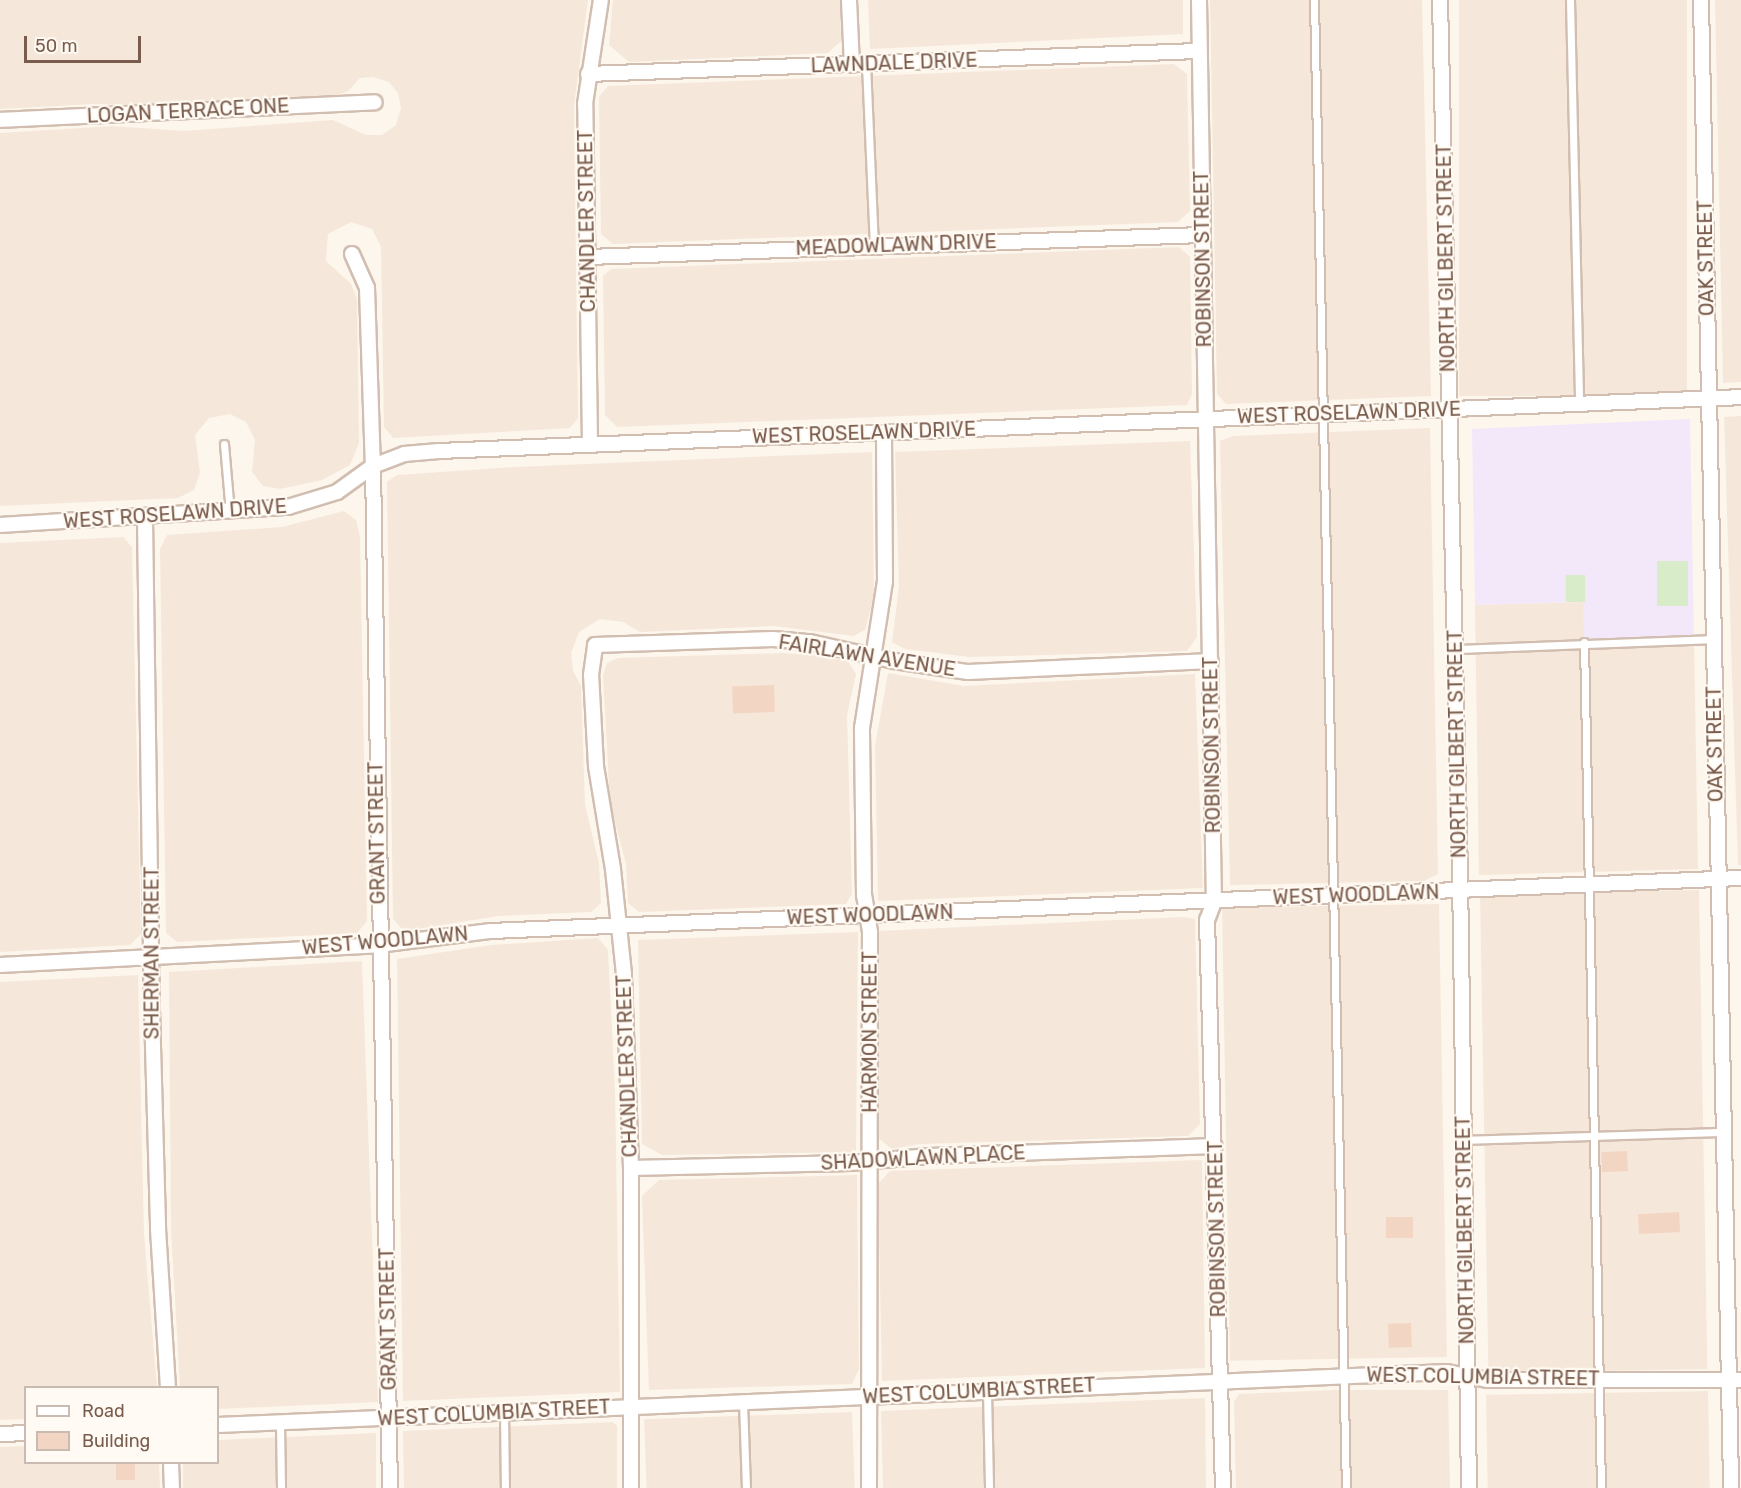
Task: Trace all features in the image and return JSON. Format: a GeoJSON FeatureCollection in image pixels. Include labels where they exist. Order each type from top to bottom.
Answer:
{"type":"FeatureCollection","features":[{"type":"Feature","properties":{"kind":"street","name":"CHANDLER STREET"},"geometry":{"type":"LineString","coordinates":[[590,443],[585,104],[601,0]]}},
{"type":"Feature","properties":{"kind":"street"},"geometry":{"type":"LineString","coordinates":[[849,0],[859,65]]}},
{"type":"Feature","properties":{"kind":"street","name":"ROBINSON STREET"},"geometry":{"type":"LineString","coordinates":[[1199,0],[1214,902],[1207,920],[1215,1146],[1222,1488]]}},
{"type":"Feature","properties":{"kind":"street","name":"NORTH GILBERT STREET"},"geometry":{"type":"LineString","coordinates":[[1440,0],[1460,891],[1469,1488]]}},
{"type":"Feature","properties":{"kind":"street","name":"OAK STREET"},"geometry":{"type":"LineString","coordinates":[[1701,0],[1712,639],[1725,1132],[1735,1380],[1731,1488]]}},
{"type":"Feature","properties":{"kind":"street","name":"LAWNDALE DRIVE"},"geometry":{"type":"LineString","coordinates":[[588,74],[1199,51]]}},
{"type":"Feature","properties":{"kind":"street","name":"LOGAN TERRACE ONE"},"geometry":{"type":"LineString","coordinates":[[0,120],[375,102]]}},
{"type":"Feature","properties":{"kind":"street","name":"MEADOWLAWN DRIVE"},"geometry":{"type":"LineString","coordinates":[[588,257],[1203,235]]}},
{"type":"Feature","properties":{"kind":"street","name":"GRANT STREET"},"geometry":{"type":"LineString","coordinates":[[352,254],[367,288],[373,466],[378,945],[390,1488]]}},
{"type":"Feature","properties":{"kind":"street","name":"WEST ROSELAWN DRIVE"},"geometry":{"type":"LineString","coordinates":[[0,525],[145,519],[288,507],[337,492],[373,466],[404,454],[590,443],[884,434],[1207,418],[1741,397]]}},
{"type":"Feature","properties":{"kind":"street","name":"HARMON STREET"},"geometry":{"type":"LineString","coordinates":[[869,1488],[867,916],[862,728],[885,581],[884,434]]}},
{"type":"Feature","properties":{"kind":"street","name":"SHERMAN STREET"},"geometry":{"type":"LineString","coordinates":[[145,519],[158,1229],[168,1386]]}},
{"type":"Feature","properties":{"kind":"street","name":"FAIRLAWN AVENUE"},"geometry":{"type":"LineString","coordinates":[[595,645],[773,639],[810,642],[968,672],[1211,661]]}},
{"type":"Feature","properties":{"kind":"street","name":"CHANDLER STREET"},"geometry":{"type":"LineString","coordinates":[[595,645],[591,675],[596,766],[619,924],[631,1168],[631,1488]]}},
{"type":"Feature","properties":{"kind":"street","name":"WEST WOODLAWN"},"geometry":{"type":"LineString","coordinates":[[0,965],[378,945],[491,931],[619,924],[1214,902],[1741,878]]}},
{"type":"Feature","properties":{"kind":"street","name":"SHADOWLAWN PLACE"},"geometry":{"type":"LineString","coordinates":[[631,1168],[869,1162],[1215,1146]]}},
{"type":"Feature","properties":{"kind":"street","name":"WEST COLUMBIA STREET"},"geometry":{"type":"LineString","coordinates":[[219,1425],[1344,1375],[1447,1372],[1488,1380],[1735,1380]]}},
{"type":"Feature","properties":{"kind":"street"},"geometry":{"type":"LineString","coordinates":[[0,1434],[24,1433]]}},
{"type":"Feature","properties":{"kind":"street"},"geometry":{"type":"LineString","coordinates":[[171,1464],[172,1488]]}},
{"type":"Feature","properties":{"kind":"lane"},"geometry":{"type":"LineString","coordinates":[[1314,0],[1346,1488]]}},
{"type":"Feature","properties":{"kind":"lane"},"geometry":{"type":"LineString","coordinates":[[1570,0],[1579,403]]}},
{"type":"Feature","properties":{"kind":"lane"},"geometry":{"type":"LineString","coordinates":[[859,65],[873,246]]}},
{"type":"Feature","properties":{"kind":"lane"},"geometry":{"type":"LineString","coordinates":[[224,444],[230,512]]}},
{"type":"Feature","properties":{"kind":"lane"},"geometry":{"type":"LineString","coordinates":[[1455,649],[1584,642],[1712,639]]}},
{"type":"Feature","properties":{"kind":"lane"},"geometry":{"type":"LineString","coordinates":[[1584,642],[1596,1135],[1601,1488]]}},
{"type":"Feature","properties":{"kind":"lane"},"geometry":{"type":"LineString","coordinates":[[1464,1140],[1725,1132]]}},
{"type":"Feature","properties":{"kind":"lane"},"geometry":{"type":"LineString","coordinates":[[987,1391],[989,1488]]}},
{"type":"Feature","properties":{"kind":"lane"},"geometry":{"type":"LineString","coordinates":[[743,1402],[746,1488]]}},
{"type":"Feature","properties":{"kind":"lane"},"geometry":{"type":"LineString","coordinates":[[504,1412],[505,1488]]}},
{"type":"Feature","properties":{"kind":"lane"},"geometry":{"type":"LineString","coordinates":[[280,1424],[281,1488]]}},
{"type":"Feature","properties":{"kind":"shaded area"},"geometry":{"type":"Polygon","coordinates":[[[0,0],[588,0],[574,106],[578,418],[570,428],[393,438],[384,427],[381,247],[372,229],[351,222],[328,234],[326,261],[351,284],[357,299],[359,443],[350,465],[322,480],[280,489],[263,486],[252,472],[255,440],[246,422],[230,414],[209,418],[195,435],[200,473],[194,490],[178,498],[0,506],[0,133],[113,126],[183,131],[333,120],[366,135],[382,135],[396,125],[401,108],[398,93],[389,82],[373,77],[360,78],[348,91],[333,97],[170,107],[94,104],[0,109],[0,0]]]}},
{"type":"Feature","properties":{"kind":"shaded area"},"geometry":{"type":"Polygon","coordinates":[[[613,0],[840,0],[841,41],[828,53],[629,62],[609,45],[613,0]]]}},
{"type":"Feature","properties":{"kind":"shaded area"},"geometry":{"type":"Polygon","coordinates":[[[868,0],[1183,0],[1183,34],[870,49],[868,0]]]}},
{"type":"Feature","properties":{"kind":"shaded area"},"geometry":{"type":"Polygon","coordinates":[[[1210,0],[1422,0],[1431,396],[1226,404],[1217,394],[1210,0]]]}},
{"type":"Feature","properties":{"kind":"shaded area"},"geometry":{"type":"Polygon","coordinates":[[[1459,0],[1687,0],[1687,396],[1459,396],[1459,0]]]}},
{"type":"Feature","properties":{"kind":"shaded area"},"geometry":{"type":"Polygon","coordinates":[[[1715,0],[1741,0],[1741,382],[1723,383],[1715,0]]]}},
{"type":"Feature","properties":{"kind":"shaded area"},"geometry":{"type":"Polygon","coordinates":[[[1174,64],[1187,74],[1190,211],[1178,222],[613,244],[601,234],[599,97],[608,86],[1174,64]]]}},
{"type":"Feature","properties":{"kind":"shaded area"},"geometry":{"type":"Polygon","coordinates":[[[1179,247],[1190,257],[1192,394],[1187,405],[617,427],[605,415],[603,276],[611,269],[1179,247]]]}},
{"type":"Feature","properties":{"kind":"shaded area"},"geometry":{"type":"Polygon","coordinates":[[[1741,416],[1741,865],[1738,865],[1724,417],[1741,416]]]}},
{"type":"Feature","properties":{"kind":"shaded area"},"geometry":{"type":"Polygon","coordinates":[[[1690,419],[1694,640],[1584,642],[1583,602],[1475,605],[1472,429],[1690,419]]]}},
{"type":"Feature","properties":{"kind":"shaded area"},"geometry":{"type":"Polygon","coordinates":[[[1430,428],[1438,874],[1424,881],[1230,885],[1220,441],[1233,436],[1430,428]]]}},
{"type":"Feature","properties":{"kind":"shaded area"},"geometry":{"type":"Polygon","coordinates":[[[1190,441],[1197,637],[1187,651],[969,657],[905,649],[892,642],[899,586],[895,452],[1190,441]]]}},
{"type":"Feature","properties":{"kind":"shaded area"},"geometry":{"type":"Polygon","coordinates":[[[872,452],[874,596],[865,630],[853,636],[773,626],[640,632],[623,622],[600,619],[579,632],[571,653],[573,671],[581,686],[585,805],[599,863],[601,903],[591,912],[499,916],[404,931],[393,919],[387,482],[397,475],[515,467],[872,452]]]}},
{"type":"Feature","properties":{"kind":"shaded area"},"geometry":{"type":"Polygon","coordinates":[[[344,511],[356,520],[360,536],[367,921],[357,933],[177,942],[166,933],[160,549],[167,535],[282,527],[344,511]]]}},
{"type":"Feature","properties":{"kind":"shaded area"},"geometry":{"type":"Polygon","coordinates":[[[123,537],[132,547],[141,934],[130,945],[0,952],[0,543],[123,537]]]}},
{"type":"Feature","properties":{"kind":"shaded area"},"geometry":{"type":"Polygon","coordinates":[[[1583,602],[1694,640],[1698,869],[1479,875],[1475,605],[1583,602]]]}},
{"type":"Feature","properties":{"kind":"shaded area"},"geometry":{"type":"Polygon","coordinates":[[[784,653],[846,658],[856,674],[847,716],[852,894],[846,904],[639,912],[628,903],[626,864],[610,803],[603,675],[607,663],[618,658],[784,653]]]}},
{"type":"Feature","properties":{"kind":"shaded area"},"geometry":{"type":"Polygon","coordinates":[[[888,673],[964,686],[1195,674],[1203,888],[878,901],[875,746],[888,673]]]}},
{"type":"Feature","properties":{"kind":"shaded area"},"geometry":{"type":"Polygon","coordinates":[[[1699,890],[1707,1369],[1488,1373],[1480,894],[1699,890]]]}},
{"type":"Feature","properties":{"kind":"shaded area"},"geometry":{"type":"Polygon","coordinates":[[[1439,904],[1447,1357],[1230,1361],[1222,908],[1439,904]]]}},
{"type":"Feature","properties":{"kind":"shaded area"},"geometry":{"type":"Polygon","coordinates":[[[1183,917],[1195,919],[1200,1124],[1188,1136],[920,1144],[892,1149],[878,1138],[878,931],[1183,917]]]}},
{"type":"Feature","properties":{"kind":"shaded area"},"geometry":{"type":"Polygon","coordinates":[[[858,932],[856,1152],[662,1155],[642,1144],[638,940],[858,932]]]}},
{"type":"Feature","properties":{"kind":"shaded area"},"geometry":{"type":"Polygon","coordinates":[[[598,938],[608,950],[615,1091],[620,1392],[403,1401],[397,959],[491,945],[598,938]]]}},
{"type":"Feature","properties":{"kind":"shaded area"},"geometry":{"type":"Polygon","coordinates":[[[362,961],[378,1402],[219,1409],[219,1386],[180,1386],[171,1230],[169,972],[362,961]]]}},
{"type":"Feature","properties":{"kind":"shaded area"},"geometry":{"type":"Polygon","coordinates":[[[138,975],[144,1234],[157,1386],[24,1386],[24,1419],[0,1420],[0,982],[138,975]]]}},
{"type":"Feature","properties":{"kind":"shaded area"},"geometry":{"type":"Polygon","coordinates":[[[1202,1160],[1205,1368],[882,1381],[878,1184],[890,1171],[1202,1160]]]}},
{"type":"Feature","properties":{"kind":"shaded area"},"geometry":{"type":"Polygon","coordinates":[[[857,1175],[859,1369],[852,1384],[649,1390],[642,1196],[659,1180],[857,1175]]]}},
{"type":"Feature","properties":{"kind":"shaded area"},"geometry":{"type":"Polygon","coordinates":[[[1334,1390],[1448,1390],[1450,1488],[1236,1488],[1234,1402],[1239,1394],[1334,1390]]]}},
{"type":"Feature","properties":{"kind":"shaded area"},"geometry":{"type":"Polygon","coordinates":[[[1708,1391],[1710,1488],[1488,1488],[1486,1395],[1708,1391]]]}},
{"type":"Feature","properties":{"kind":"shaded area"},"geometry":{"type":"Polygon","coordinates":[[[1205,1398],[1206,1488],[883,1488],[881,1411],[1205,1398]]]}},
{"type":"Feature","properties":{"kind":"shaded area"},"geometry":{"type":"Polygon","coordinates":[[[852,1412],[855,1488],[647,1488],[644,1419],[852,1412]]]}},
{"type":"Feature","properties":{"kind":"shaded area"},"geometry":{"type":"Polygon","coordinates":[[[613,1422],[617,1426],[617,1488],[404,1488],[403,1431],[613,1422]]]}},
{"type":"Feature","properties":{"kind":"shaded area"},"geometry":{"type":"Polygon","coordinates":[[[376,1433],[376,1488],[183,1488],[183,1464],[219,1464],[219,1440],[376,1433]]]}},
{"type":"Feature","properties":{"kind":"shaded area"},"geometry":{"type":"Polygon","coordinates":[[[24,1446],[24,1464],[159,1464],[160,1488],[0,1488],[0,1447],[24,1446]]]}},
{"type":"Feature","properties":{"kind":"green space"},"geometry":{"type":"Polygon","coordinates":[[[1657,561],[1688,561],[1688,606],[1657,606],[1657,561]]]}},
{"type":"Feature","properties":{"kind":"green space"},"geometry":{"type":"Polygon","coordinates":[[[1566,575],[1585,575],[1585,602],[1566,602],[1566,575]]]}},
{"type":"Feature","properties":{"kind":"building"},"geometry":{"type":"Polygon","coordinates":[[[774,685],[775,712],[733,713],[732,686],[774,685]]]}},
{"type":"Feature","properties":{"kind":"building"},"geometry":{"type":"Polygon","coordinates":[[[1627,1151],[1628,1171],[1602,1172],[1601,1152],[1627,1151]]]}},
{"type":"Feature","properties":{"kind":"building"},"geometry":{"type":"Polygon","coordinates":[[[1679,1212],[1680,1232],[1639,1234],[1638,1214],[1679,1212]]]}},
{"type":"Feature","properties":{"kind":"building"},"geometry":{"type":"Polygon","coordinates":[[[1386,1217],[1413,1217],[1413,1238],[1386,1238],[1386,1217]]]}},
{"type":"Feature","properties":{"kind":"building"},"geometry":{"type":"Polygon","coordinates":[[[1411,1323],[1412,1347],[1389,1348],[1388,1324],[1411,1323]]]}},
{"type":"Feature","properties":{"kind":"building"},"geometry":{"type":"Polygon","coordinates":[[[116,1464],[135,1464],[135,1480],[116,1480],[116,1464]]]}}]}
